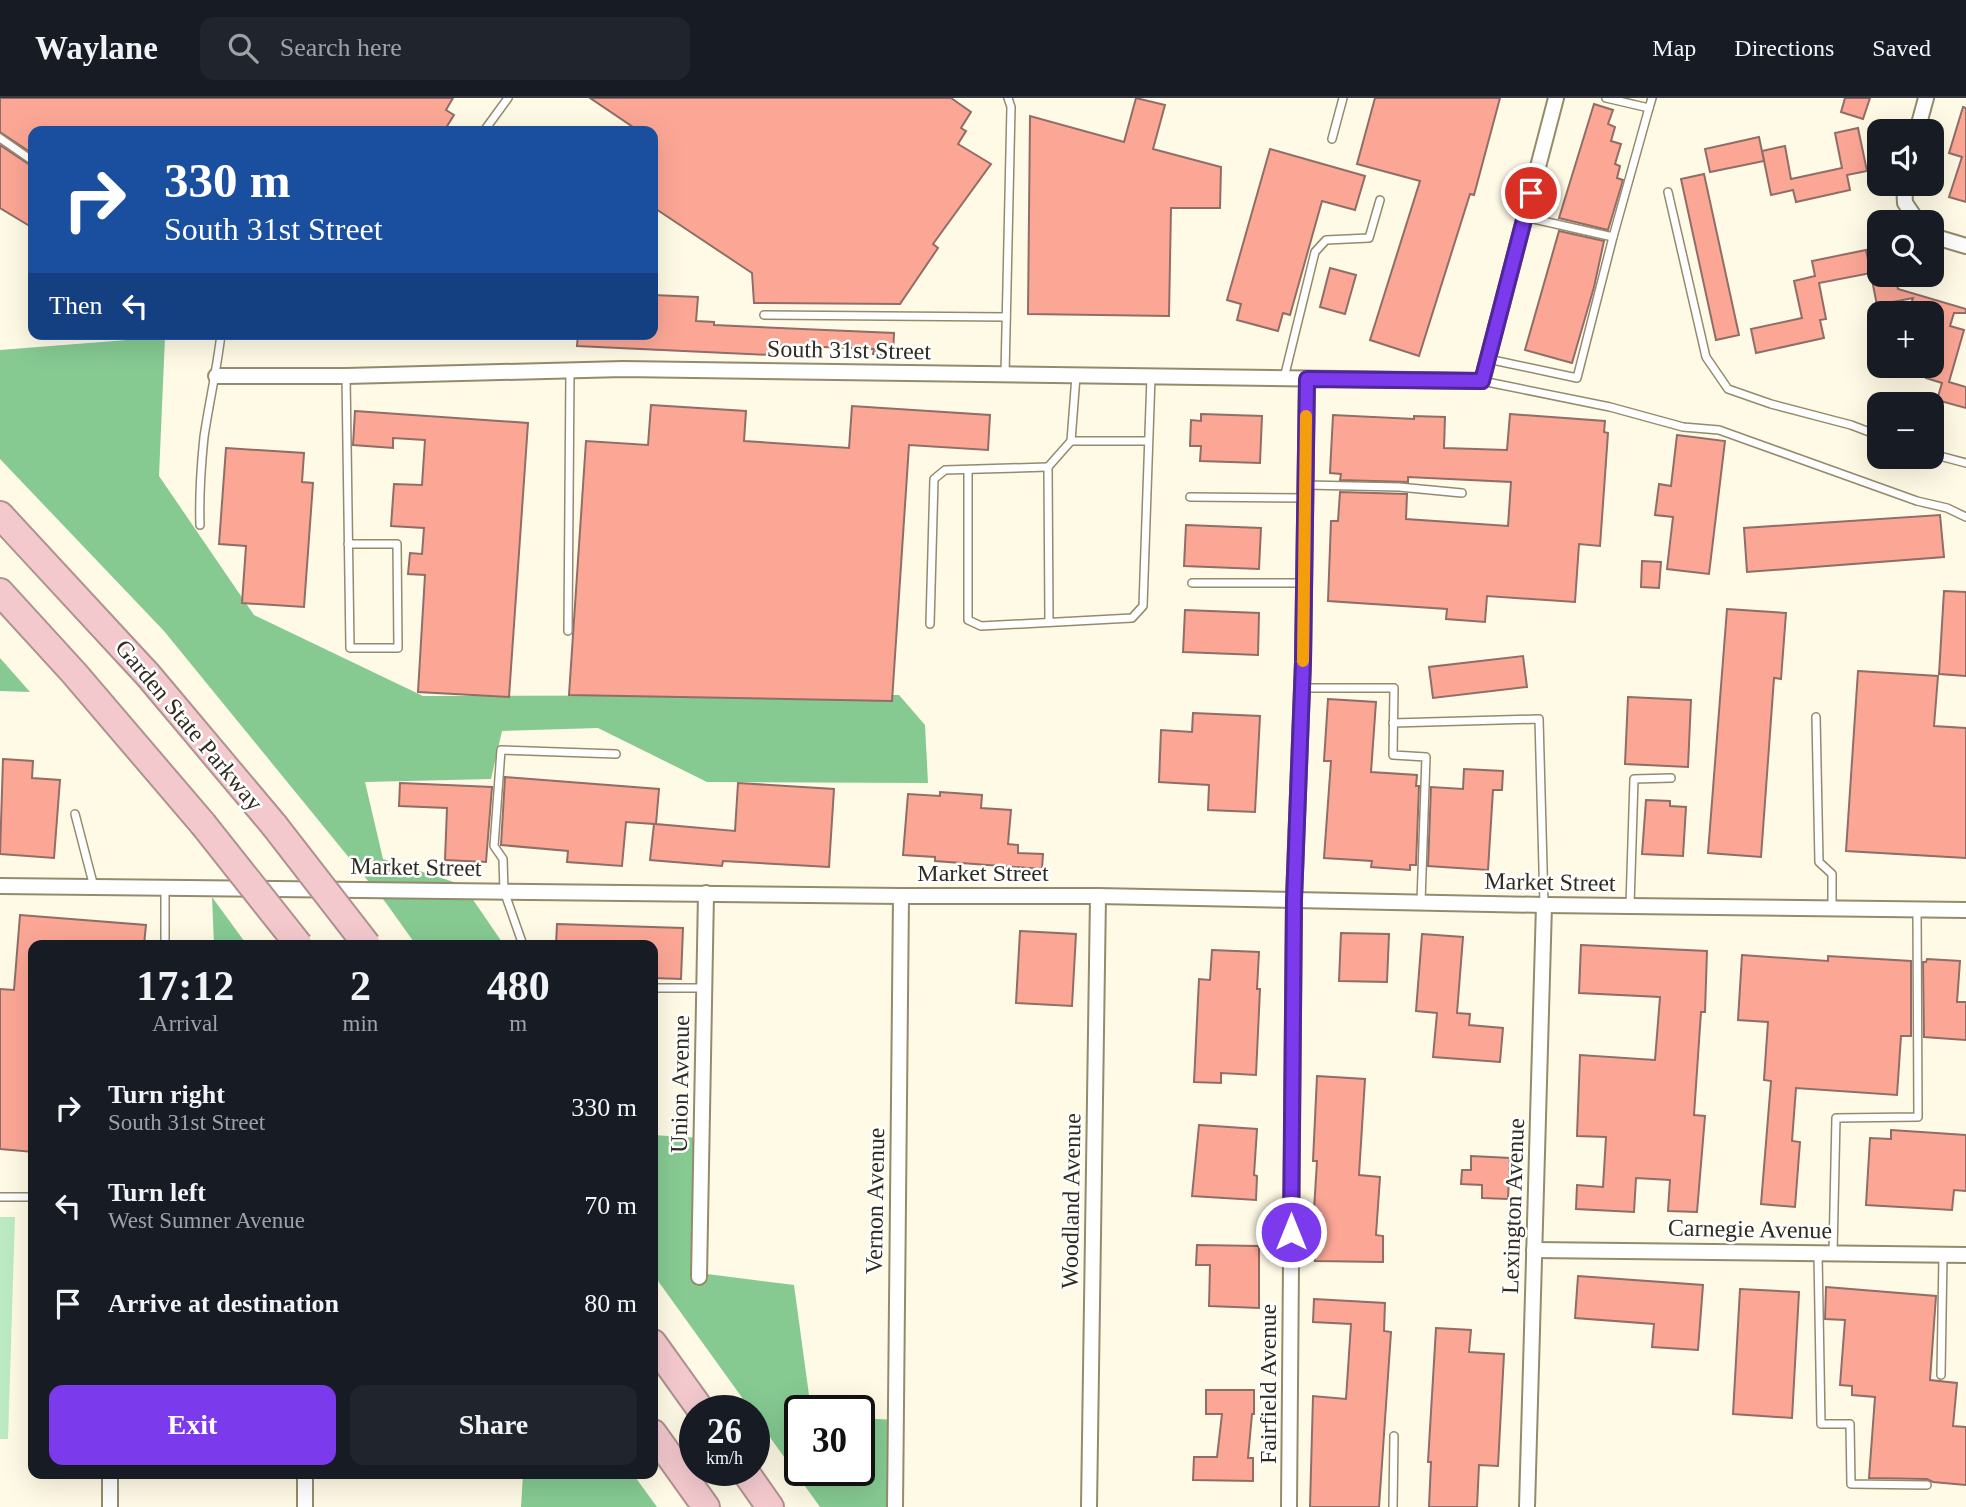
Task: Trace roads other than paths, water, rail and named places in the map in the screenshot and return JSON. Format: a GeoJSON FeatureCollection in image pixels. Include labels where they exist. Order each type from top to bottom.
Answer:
{"type":"FeatureCollection","features":[{"type":"Feature","properties":{"kind":"highway","name":"Garden State Parkway"},"geometry":{"type":"LineString","coordinates":[[0,515],[148,675],[274,825],[363,940]]}},
{"type":"Feature","properties":{"kind":"highway"},"geometry":{"type":"LineString","coordinates":[[0,592],[74,673],[203,824],[295,940]]}},
{"type":"Feature","properties":{"kind":"highway"},"geometry":{"type":"LineString","coordinates":[[658,1350],[690,1395]]}},
{"type":"Feature","properties":{"kind":"highway"},"geometry":{"type":"LineString","coordinates":[[658,1440],[706,1507]]}},
{"type":"Feature","properties":{"kind":"highway"},"geometry":{"type":"LineString","coordinates":[[756,1486],[771,1507]]}},
{"type":"Feature","properties":{"kind":"street"},"geometry":{"type":"LineString","coordinates":[[1482,381],[1556,98]]}},
{"type":"Feature","properties":{"kind":"street"},"geometry":{"type":"LineString","coordinates":[[1920,119],[1926,98]]}},
{"type":"Feature","properties":{"kind":"street"},"geometry":{"type":"LineString","coordinates":[[1944,239],[1966,246]]}},
{"type":"Feature","properties":{"kind":"street","name":"South 31st Street"},"geometry":{"type":"LineString","coordinates":[[216,376],[346,376],[623,369],[1482,381]]}},
{"type":"Feature","properties":{"kind":"street","name":"Fairfield Avenue"},"geometry":{"type":"LineString","coordinates":[[1289,1507],[1294,900],[1302,688],[1307,379]]}},
{"type":"Feature","properties":{"kind":"street","name":"Market Street"},"geometry":{"type":"LineString","coordinates":[[0,886],[1098,896],[1966,910]]}},
{"type":"Feature","properties":{"kind":"street","name":"Union Avenue"},"geometry":{"type":"LineString","coordinates":[[699,1277],[706,892]]}},
{"type":"Feature","properties":{"kind":"street","name":"Vernon Avenue"},"geometry":{"type":"LineString","coordinates":[[895,1507],[901,896]]}},
{"type":"Feature","properties":{"kind":"street","name":"Woodland Avenue"},"geometry":{"type":"LineString","coordinates":[[1089,1507],[1098,896]]}},
{"type":"Feature","properties":{"kind":"street","name":"Lexington Avenue"},"geometry":{"type":"LineString","coordinates":[[1527,1507],[1544,905]]}},
{"type":"Feature","properties":{"kind":"street","name":"Carnegie Avenue"},"geometry":{"type":"LineString","coordinates":[[1534,1250],[1966,1255]]}},
{"type":"Feature","properties":{"kind":"street"},"geometry":{"type":"LineString","coordinates":[[110,1479],[110,1507]]}},
{"type":"Feature","properties":{"kind":"street"},"geometry":{"type":"LineString","coordinates":[[305,1479],[305,1507]]}},
{"type":"Feature","properties":{"kind":"lane"},"geometry":{"type":"LineString","coordinates":[[488,126],[508,98]]}},
{"type":"Feature","properties":{"kind":"lane"},"geometry":{"type":"LineString","coordinates":[[1005,376],[1012,107],[1008,98]]}},
{"type":"Feature","properties":{"kind":"lane"},"geometry":{"type":"LineString","coordinates":[[1332,139],[1343,98]]}},
{"type":"Feature","properties":{"kind":"lane"},"geometry":{"type":"LineString","coordinates":[[1605,98],[1649,108]]}},
{"type":"Feature","properties":{"kind":"lane"},"geometry":{"type":"LineString","coordinates":[[1488,358],[1577,378],[1652,98]]}},
{"type":"Feature","properties":{"kind":"lane"},"geometry":{"type":"LineString","coordinates":[[0,138],[28,158]]}},
{"type":"Feature","properties":{"kind":"lane"},"geometry":{"type":"LineString","coordinates":[[1668,192],[1706,358],[1728,388],[1771,404],[1867,431]]}},
{"type":"Feature","properties":{"kind":"lane"},"geometry":{"type":"LineString","coordinates":[[1284,379],[1315,252],[1326,240],[1369,238],[1380,200]]}},
{"type":"Feature","properties":{"kind":"lane"},"geometry":{"type":"LineString","coordinates":[[1525,216],[1613,237]]}},
{"type":"Feature","properties":{"kind":"lane"},"geometry":{"type":"LineString","coordinates":[[764,315],[1006,317]]}},
{"type":"Feature","properties":{"kind":"lane"},"geometry":{"type":"LineString","coordinates":[[200,525],[199,493],[204,435],[216,376],[219,340]]}},
{"type":"Feature","properties":{"kind":"lane"},"geometry":{"type":"LineString","coordinates":[[568,631],[570,370]]}},
{"type":"Feature","properties":{"kind":"lane"},"geometry":{"type":"LineString","coordinates":[[346,376],[349,648],[397,648],[397,544],[348,544]]}},
{"type":"Feature","properties":{"kind":"lane"},"geometry":{"type":"LineString","coordinates":[[1049,622],[1048,467],[1072,441],[1076,376]]}},
{"type":"Feature","properties":{"kind":"lane"},"geometry":{"type":"LineString","coordinates":[[968,470],[968,620],[981,626],[1132,618],[1143,606],[1151,377]]}},
{"type":"Feature","properties":{"kind":"lane"},"geometry":{"type":"LineString","coordinates":[[1482,381],[1610,407],[1683,427],[1719,430],[1917,501],[1947,508],[1966,517]]}},
{"type":"Feature","properties":{"kind":"lane"},"geometry":{"type":"LineString","coordinates":[[1072,441],[1148,441]]}},
{"type":"Feature","properties":{"kind":"lane"},"geometry":{"type":"LineString","coordinates":[[1944,457],[1966,463]]}},
{"type":"Feature","properties":{"kind":"lane"},"geometry":{"type":"LineString","coordinates":[[930,624],[934,479],[945,470],[1048,467]]}},
{"type":"Feature","properties":{"kind":"lane"},"geometry":{"type":"LineString","coordinates":[[1191,497],[1399,487],[1462,493]]}},
{"type":"Feature","properties":{"kind":"lane"},"geometry":{"type":"LineString","coordinates":[[1192,583],[1304,583]]}},
{"type":"Feature","properties":{"kind":"lane"},"geometry":{"type":"LineString","coordinates":[[1302,688],[1394,688],[1393,755],[1426,757],[1421,902]]}},
{"type":"Feature","properties":{"kind":"lane"},"geometry":{"type":"LineString","coordinates":[[1816,717],[1819,862],[1832,874],[1832,908]]}},
{"type":"Feature","properties":{"kind":"lane"},"geometry":{"type":"LineString","coordinates":[[1393,723],[1539,719],[1544,905]]}},
{"type":"Feature","properties":{"kind":"lane"},"geometry":{"type":"LineString","coordinates":[[521,940],[504,891],[503,859],[494,846],[501,750],[616,754]]}},
{"type":"Feature","properties":{"kind":"lane"},"geometry":{"type":"LineString","coordinates":[[1630,906],[1634,779],[1671,778]]}},
{"type":"Feature","properties":{"kind":"lane"},"geometry":{"type":"LineString","coordinates":[[75,814],[94,887]]}},
{"type":"Feature","properties":{"kind":"lane"},"geometry":{"type":"LineString","coordinates":[[165,887],[165,940]]}},
{"type":"Feature","properties":{"kind":"lane"},"geometry":{"type":"LineString","coordinates":[[1833,1253],[1836,1118],[1918,1117],[1917,910]]}},
{"type":"Feature","properties":{"kind":"lane"},"geometry":{"type":"LineString","coordinates":[[658,988],[705,988]]}},
{"type":"Feature","properties":{"kind":"lane"},"geometry":{"type":"LineString","coordinates":[[0,1197],[28,1197]]}},
{"type":"Feature","properties":{"kind":"lane"},"geometry":{"type":"LineString","coordinates":[[1818,1253],[1821,1424],[1850,1424],[1850,1484],[1927,1485]]}},
{"type":"Feature","properties":{"kind":"lane"},"geometry":{"type":"LineString","coordinates":[[1941,1375],[1943,1255]]}},
{"type":"Feature","properties":{"kind":"lane"},"geometry":{"type":"LineString","coordinates":[[1393,1507],[1394,1436]]}}]}
